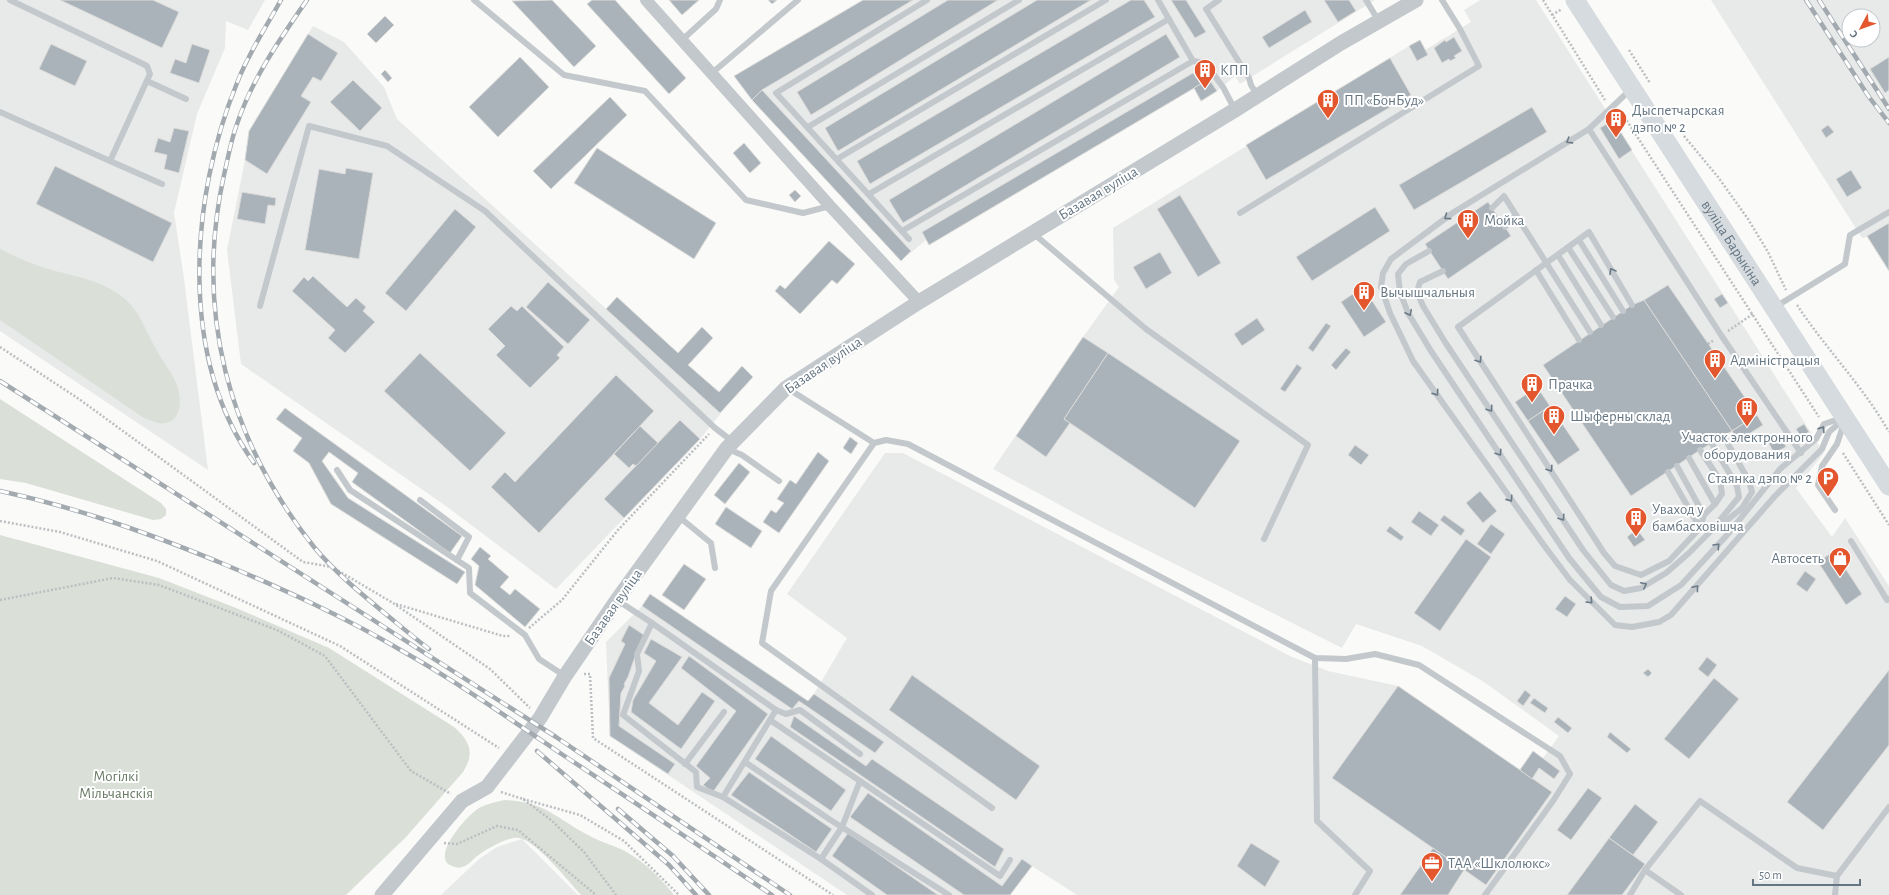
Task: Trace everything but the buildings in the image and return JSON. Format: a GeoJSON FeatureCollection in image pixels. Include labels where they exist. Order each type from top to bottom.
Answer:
{"type":"FeatureCollection","features":[{"type":"Feature","properties":{"kind":"main road","name":"вуліца Барыкіна"},"geometry":{"type":"LineString","coordinates":[[1575,0],[1631,89],[1889,486]]}},
{"type":"Feature","properties":{"kind":"street"},"geometry":{"type":"LineString","coordinates":[[646,0],[830,206],[919,302]]}},
{"type":"Feature","properties":{"kind":"street","name":"Базавая вуліца"},"geometry":{"type":"LineString","coordinates":[[382,895],[462,801],[487,787],[540,718],[565,676],[617,600],[729,445],[786,388],[919,302],[1234,110],[1378,20],[1416,0]]}},
{"type":"Feature","properties":{"kind":"lane"},"geometry":{"type":"LineString","coordinates":[[10,0],[147,66],[150,74],[110,161]]}},
{"type":"Feature","properties":{"kind":"lane"},"geometry":{"type":"LineString","coordinates":[[474,0],[564,75],[645,91],[746,200],[803,213],[830,206]]}},
{"type":"Feature","properties":{"kind":"lane"},"geometry":{"type":"LineString","coordinates":[[682,40],[716,9],[720,0]]}},
{"type":"Feature","properties":{"kind":"lane"},"geometry":{"type":"LineString","coordinates":[[712,73],[798,0]]}},
{"type":"Feature","properties":{"kind":"lane"},"geometry":{"type":"LineString","coordinates":[[909,239],[776,93],[927,0]]}},
{"type":"Feature","properties":{"kind":"lane"},"geometry":{"type":"LineString","coordinates":[[808,127],[1019,0]]}},
{"type":"Feature","properties":{"kind":"lane"},"geometry":{"type":"LineString","coordinates":[[837,160],[1106,0]]}},
{"type":"Feature","properties":{"kind":"lane"},"geometry":{"type":"LineString","coordinates":[[1158,0],[1193,61]]}},
{"type":"Feature","properties":{"kind":"lane"},"geometry":{"type":"LineString","coordinates":[[1219,0],[1206,9],[1249,78],[1257,95]]}},
{"type":"Feature","properties":{"kind":"lane"},"geometry":{"type":"LineString","coordinates":[[1366,0],[1378,20]]}},
{"type":"Feature","properties":{"kind":"lane"},"geometry":{"type":"LineString","coordinates":[[1240,213],[1479,66],[1460,29],[1442,0]]}},
{"type":"Feature","properties":{"kind":"lane"},"geometry":{"type":"LineString","coordinates":[[869,194],[1169,19]]}},
{"type":"Feature","properties":{"kind":"lane"},"geometry":{"type":"LineString","coordinates":[[902,231],[1193,61],[1205,63],[1222,87],[1234,110]]}},
{"type":"Feature","properties":{"kind":"lane"},"geometry":{"type":"LineString","coordinates":[[147,81],[186,98]]}},
{"type":"Feature","properties":{"kind":"lane"},"geometry":{"type":"LineString","coordinates":[[1631,89],[1609,108],[1589,129],[1454,212],[1390,259],[1383,273],[1381,287],[1390,313],[1413,361],[1542,544],[1570,580],[1614,625],[1632,627],[1659,622],[1671,615],[1775,496],[1822,448],[1829,432],[1845,417]]}},
{"type":"Feature","properties":{"kind":"lane"},"geometry":{"type":"LineString","coordinates":[[0,112],[162,184]]}},
{"type":"Feature","properties":{"kind":"lane"},"geometry":{"type":"LineString","coordinates":[[260,306],[309,126],[387,146],[485,211],[715,428],[729,445],[779,481]]}},
{"type":"Feature","properties":{"kind":"lane"},"geometry":{"type":"LineString","coordinates":[[1589,129],[1721,335],[1801,453]]}},
{"type":"Feature","properties":{"kind":"lane"},"geometry":{"type":"LineString","coordinates":[[1492,208],[1504,196],[1590,332]]}},
{"type":"Feature","properties":{"kind":"lane"},"geometry":{"type":"LineString","coordinates":[[1774,308],[1845,264],[1850,235],[1889,212]]}},
{"type":"Feature","properties":{"kind":"lane"},"geometry":{"type":"LineString","coordinates":[[1505,227],[1516,215]]}},
{"type":"Feature","properties":{"kind":"lane"},"geometry":{"type":"LineString","coordinates":[[1632,305],[1589,232],[1458,327],[1604,553],[1615,566],[1641,575],[1669,562],[1700,528],[1704,515],[1722,494],[1720,480],[1700,450]]}},
{"type":"Feature","properties":{"kind":"lane"},"geometry":{"type":"LineString","coordinates":[[1032,233],[1146,329],[1308,445],[1264,539]]}},
{"type":"Feature","properties":{"kind":"lane"},"geometry":{"type":"LineString","coordinates":[[1578,240],[1623,311]]}},
{"type":"Feature","properties":{"kind":"lane"},"geometry":{"type":"LineString","coordinates":[[1568,247],[1613,317]]}},
{"type":"Feature","properties":{"kind":"lane"},"geometry":{"type":"LineString","coordinates":[[1429,251],[1406,264],[1398,274],[1400,292],[1408,313],[1431,351],[1569,558],[1601,597],[1620,607],[1648,606],[1681,585],[1728,534],[1780,470],[1816,440],[1824,424],[1845,417]]}},
{"type":"Feature","properties":{"kind":"lane"},"geometry":{"type":"LineString","coordinates":[[1558,255],[1601,325]]}},
{"type":"Feature","properties":{"kind":"lane"},"geometry":{"type":"LineString","coordinates":[[1536,270],[1579,340]]}},
{"type":"Feature","properties":{"kind":"lane"},"geometry":{"type":"LineString","coordinates":[[1443,271],[1420,282],[1417,292],[1424,306],[1445,342],[1583,550],[1611,585],[1624,591],[1641,588],[1666,573],[1700,542],[1742,508],[1752,492],[1749,481],[1724,437]]}},
{"type":"Feature","properties":{"kind":"lane"},"geometry":{"type":"LineString","coordinates":[[786,388],[874,443]]}},
{"type":"Feature","properties":{"kind":"lane"},"geometry":{"type":"LineString","coordinates":[[1835,510],[1818,485],[1822,466],[1837,444],[1845,417]]}},
{"type":"Feature","properties":{"kind":"lane"},"geometry":{"type":"LineString","coordinates":[[992,808],[762,643],[771,591],[874,443],[886,440],[908,444],[1315,658],[1346,659],[1375,654],[1419,665],[1560,756],[1570,774],[1553,801],[1486,895]]}},
{"type":"Feature","properties":{"kind":"lane"},"geometry":{"type":"LineString","coordinates":[[1700,542],[1732,508],[1739,498],[1738,486],[1712,444]]}},
{"type":"Feature","properties":{"kind":"lane"},"geometry":{"type":"LineString","coordinates":[[1689,458],[1715,504]]}},
{"type":"Feature","properties":{"kind":"lane"},"geometry":{"type":"LineString","coordinates":[[1677,466],[1704,515]]}},
{"type":"Feature","properties":{"kind":"lane"},"geometry":{"type":"LineString","coordinates":[[337,470],[350,490],[469,568],[470,592],[525,635],[539,659],[565,676]]}},
{"type":"Feature","properties":{"kind":"lane"},"geometry":{"type":"LineString","coordinates":[[1668,472],[1700,528]]}},
{"type":"Feature","properties":{"kind":"lane"},"geometry":{"type":"LineString","coordinates":[[420,500],[469,537],[457,560]]}},
{"type":"Feature","properties":{"kind":"lane"},"geometry":{"type":"LineString","coordinates":[[677,515],[710,543],[715,568]]}},
{"type":"Feature","properties":{"kind":"lane"},"geometry":{"type":"LineString","coordinates":[[1851,541],[1887,600],[1889,599]]}},
{"type":"Feature","properties":{"kind":"lane"},"geometry":{"type":"LineString","coordinates":[[617,600],[776,710],[786,714],[800,710],[860,754]]}},
{"type":"Feature","properties":{"kind":"lane"},"geometry":{"type":"LineString","coordinates":[[652,623],[637,654],[639,671],[623,715],[696,772],[697,787],[723,797],[821,859],[872,895]]}},
{"type":"Feature","properties":{"kind":"lane"},"geometry":{"type":"LineString","coordinates":[[1315,658],[1317,821],[1370,872],[1355,895]]}},
{"type":"Feature","properties":{"kind":"lane"},"geometry":{"type":"LineString","coordinates":[[723,797],[776,710]]}},
{"type":"Feature","properties":{"kind":"lane"},"geometry":{"type":"LineString","coordinates":[[685,764],[724,712]]}},
{"type":"Feature","properties":{"kind":"lane"},"geometry":{"type":"LineString","coordinates":[[770,720],[1000,876],[1010,860]]}},
{"type":"Feature","properties":{"kind":"lane"},"geometry":{"type":"LineString","coordinates":[[745,762],[842,827],[949,895]]}},
{"type":"Feature","properties":{"kind":"lane"},"geometry":{"type":"LineString","coordinates":[[821,859],[842,827],[860,781]]}},
{"type":"Feature","properties":{"kind":"lane"},"geometry":{"type":"LineString","coordinates":[[1630,895],[1645,870],[1700,801],[1797,868],[1836,876]]}},
{"type":"Feature","properties":{"kind":"lane"},"geometry":{"type":"LineString","coordinates":[[1835,895],[1836,876],[1889,807]]}},
{"type":"Feature","properties":{"kind":"lane"},"geometry":{"type":"LineString","coordinates":[[1645,870],[1681,895]]}},
{"type":"Feature","properties":{"kind":"path"},"geometry":{"type":"LineString","coordinates":[[1543,0],[1609,108],[1613,113],[1627,121],[1824,424]]}},
{"type":"Feature","properties":{"kind":"path"},"geometry":{"type":"LineString","coordinates":[[1626,46],[1651,84]]}},
{"type":"Feature","properties":{"kind":"path"},"geometry":{"type":"LineString","coordinates":[[1680,130],[1718,177],[1748,219],[1768,252],[1782,285],[1792,297],[1810,325],[1858,384],[1889,432]]}},
{"type":"Feature","properties":{"kind":"path"},"geometry":{"type":"LineString","coordinates":[[0,347],[85,404],[303,562],[332,567],[393,603],[490,669],[540,718]]}},
{"type":"Feature","properties":{"kind":"path"},"geometry":{"type":"LineString","coordinates":[[393,603],[503,636],[525,635],[530,625],[562,600],[618,530],[715,428]]}},
{"type":"Feature","properties":{"kind":"path"},"geometry":{"type":"LineString","coordinates":[[1837,444],[1889,525]]}},
{"type":"Feature","properties":{"kind":"path"},"geometry":{"type":"LineString","coordinates":[[0,521],[60,532],[157,561],[340,646],[511,756]]}},
{"type":"Feature","properties":{"kind":"path"},"geometry":{"type":"LineString","coordinates":[[0,600],[113,578],[159,585],[277,630],[325,656],[411,771],[462,801]]}},
{"type":"Feature","properties":{"kind":"path"},"geometry":{"type":"LineString","coordinates":[[565,676],[590,674],[593,738],[833,895]]}},
{"type":"Feature","properties":{"kind":"path"},"geometry":{"type":"LineString","coordinates":[[487,787],[523,799],[580,814],[624,841],[679,895]]}},
{"type":"Feature","properties":{"kind":"path"},"geometry":{"type":"LineString","coordinates":[[523,799],[551,820],[584,852],[616,895]]}},
{"type":"Feature","properties":{"kind":"path"},"geometry":{"type":"LineString","coordinates":[[427,842],[456,844],[497,826],[518,830],[596,895]]}},
{"type":"Feature","properties":{"kind":"shaded area"},"geometry":{"type":"Polygon","coordinates":[[[0,0],[265,0],[248,30],[226,21],[225,48],[197,114],[174,213],[183,271],[208,470],[0,331],[0,0]]]}},
{"type":"Feature","properties":{"kind":"shaded area"},"geometry":{"type":"Polygon","coordinates":[[[913,0],[1375,0],[1240,84],[1235,76],[1217,91],[1201,101],[1194,88],[929,245],[926,240],[901,261],[752,100],[762,90],[913,0]]]}},
{"type":"Feature","properties":{"kind":"shaded area"},"geometry":{"type":"Polygon","coordinates":[[[1480,0],[1536,0],[1824,453],[1796,488],[1832,537],[1845,518],[1889,586],[1889,895],[1077,895],[1032,866],[1010,895],[847,895],[610,736],[606,642],[642,606],[650,594],[808,701],[814,694],[847,638],[787,594],[885,453],[903,453],[1292,657],[1328,671],[1398,686],[1519,770],[1533,751],[1543,758],[1559,736],[1484,682],[1422,646],[1356,624],[1342,648],[1099,526],[993,469],[1119,287],[1114,280],[1113,228],[1409,46],[1420,40],[1425,50],[1471,22],[1464,10],[1480,0]]]}},
{"type":"Feature","properties":{"kind":"shaded area"},"geometry":{"type":"Polygon","coordinates":[[[1711,0],[1889,0],[1889,271],[1867,237],[1862,238],[1711,0]]]}},
{"type":"Feature","properties":{"kind":"shaded area"},"geometry":{"type":"Polygon","coordinates":[[[313,26],[344,42],[384,87],[397,119],[721,413],[700,439],[556,589],[446,506],[241,364],[227,250],[245,160],[249,131],[313,26]]]}},
{"type":"Feature","properties":{"kind":"shaded area"},"geometry":{"type":"Polygon","coordinates":[[[522,839],[578,895],[441,895],[479,859],[497,847],[522,839]]]}},
{"type":"Feature","properties":{"kind":"green space"},"geometry":{"type":"Polygon","coordinates":[[[0,249],[36,265],[99,284],[117,293],[126,300],[136,311],[152,343],[172,374],[176,383],[180,396],[180,403],[176,416],[166,423],[158,423],[144,418],[0,320],[0,249]]]}},
{"type":"Feature","properties":{"kind":"green space"},"geometry":{"type":"Polygon","coordinates":[[[0,399],[161,503],[166,509],[166,515],[161,519],[153,520],[26,483],[0,479],[0,399]]]}},
{"type":"Feature","properties":{"kind":"green space","name":"Могілкі Мільчанскія"},"geometry":{"type":"Polygon","coordinates":[[[0,535],[159,578],[236,608],[329,648],[454,727],[467,742],[470,753],[467,765],[463,772],[406,837],[346,895],[0,895],[0,535]]]}},
{"type":"Feature","properties":{"kind":"green space"},"geometry":{"type":"Polygon","coordinates":[[[505,800],[519,801],[540,807],[591,837],[625,851],[648,867],[662,880],[674,895],[581,895],[543,854],[534,846],[519,838],[509,839],[491,847],[464,866],[458,868],[447,863],[445,856],[447,848],[458,828],[466,819],[479,808],[491,803],[505,800]]]}},
{"type":"Feature","properties":{"kind":"railway"},"geometry":{"type":"LineString","coordinates":[[254,463],[230,421],[213,375],[203,327],[199,276],[202,226],[209,176],[221,128],[241,72],[281,0]]}},
{"type":"Feature","properties":{"kind":"railway"},"geometry":{"type":"LineString","coordinates":[[307,0],[277,45],[250,91],[235,130],[224,175],[216,226],[213,275],[217,324],[226,372],[240,418],[259,462],[284,506],[314,547],[338,573],[429,649]]}},
{"type":"Feature","properties":{"kind":"railway"},"geometry":{"type":"LineString","coordinates":[[1806,0],[1869,97],[1889,123]]}},
{"type":"Feature","properties":{"kind":"railway"},"geometry":{"type":"LineString","coordinates":[[1819,0],[1889,109]]}},
{"type":"Feature","properties":{"kind":"railway"},"geometry":{"type":"LineString","coordinates":[[0,381],[556,737],[790,895]]}},
{"type":"Feature","properties":{"kind":"railway"},"geometry":{"type":"LineString","coordinates":[[0,491],[58,505],[170,543],[272,585],[361,628],[465,689],[772,895]]}},
{"type":"Feature","properties":{"kind":"railway"},"geometry":{"type":"LineString","coordinates":[[537,751],[669,865],[696,895]]}},
{"type":"Feature","properties":{"kind":"railway"},"geometry":{"type":"LineString","coordinates":[[618,809],[673,856],[709,895]]}},
{"type":"Feature","properties":{"kind":"place","name":"КПП"},"geometry":{"type":"Point","coordinates":[1205,90]}},
{"type":"Feature","properties":{"kind":"place","name":"ПП «БонБуд»"},"geometry":{"type":"Point","coordinates":[1328,120]}},
{"type":"Feature","properties":{"kind":"place","name":"Дыспетчарская дэпо № 2"},"geometry":{"type":"Point","coordinates":[1616,138]}},
{"type":"Feature","properties":{"kind":"place","name":"Мойка"},"geometry":{"type":"Point","coordinates":[1468,240]}},
{"type":"Feature","properties":{"kind":"place","name":"Вычышчальныя"},"geometry":{"type":"Point","coordinates":[1364,312]}},
{"type":"Feature","properties":{"kind":"place","name":"Адміністрацыя"},"geometry":{"type":"Point","coordinates":[1715,380]}},
{"type":"Feature","properties":{"kind":"place","name":"Прачка"},"geometry":{"type":"Point","coordinates":[1532,404]}},
{"type":"Feature","properties":{"kind":"place","name":"Участок электронного оборудования"},"geometry":{"type":"Point","coordinates":[1747,428]}},
{"type":"Feature","properties":{"kind":"place","name":"Шыферны склад"},"geometry":{"type":"Point","coordinates":[1554,436]}},
{"type":"Feature","properties":{"kind":"place","name":"Стаянка дэпо № 2"},"geometry":{"type":"Point","coordinates":[1828,498]}},
{"type":"Feature","properties":{"kind":"place","name":"Уваход у бамбасховішча"},"geometry":{"type":"Point","coordinates":[1636,538]}},
{"type":"Feature","properties":{"kind":"place","name":"Автосеть"},"geometry":{"type":"Point","coordinates":[1840,578]}},
{"type":"Feature","properties":{"kind":"place","name":"ТАА «Шклолюкс»"},"geometry":{"type":"Point","coordinates":[1432,882]}}]}
